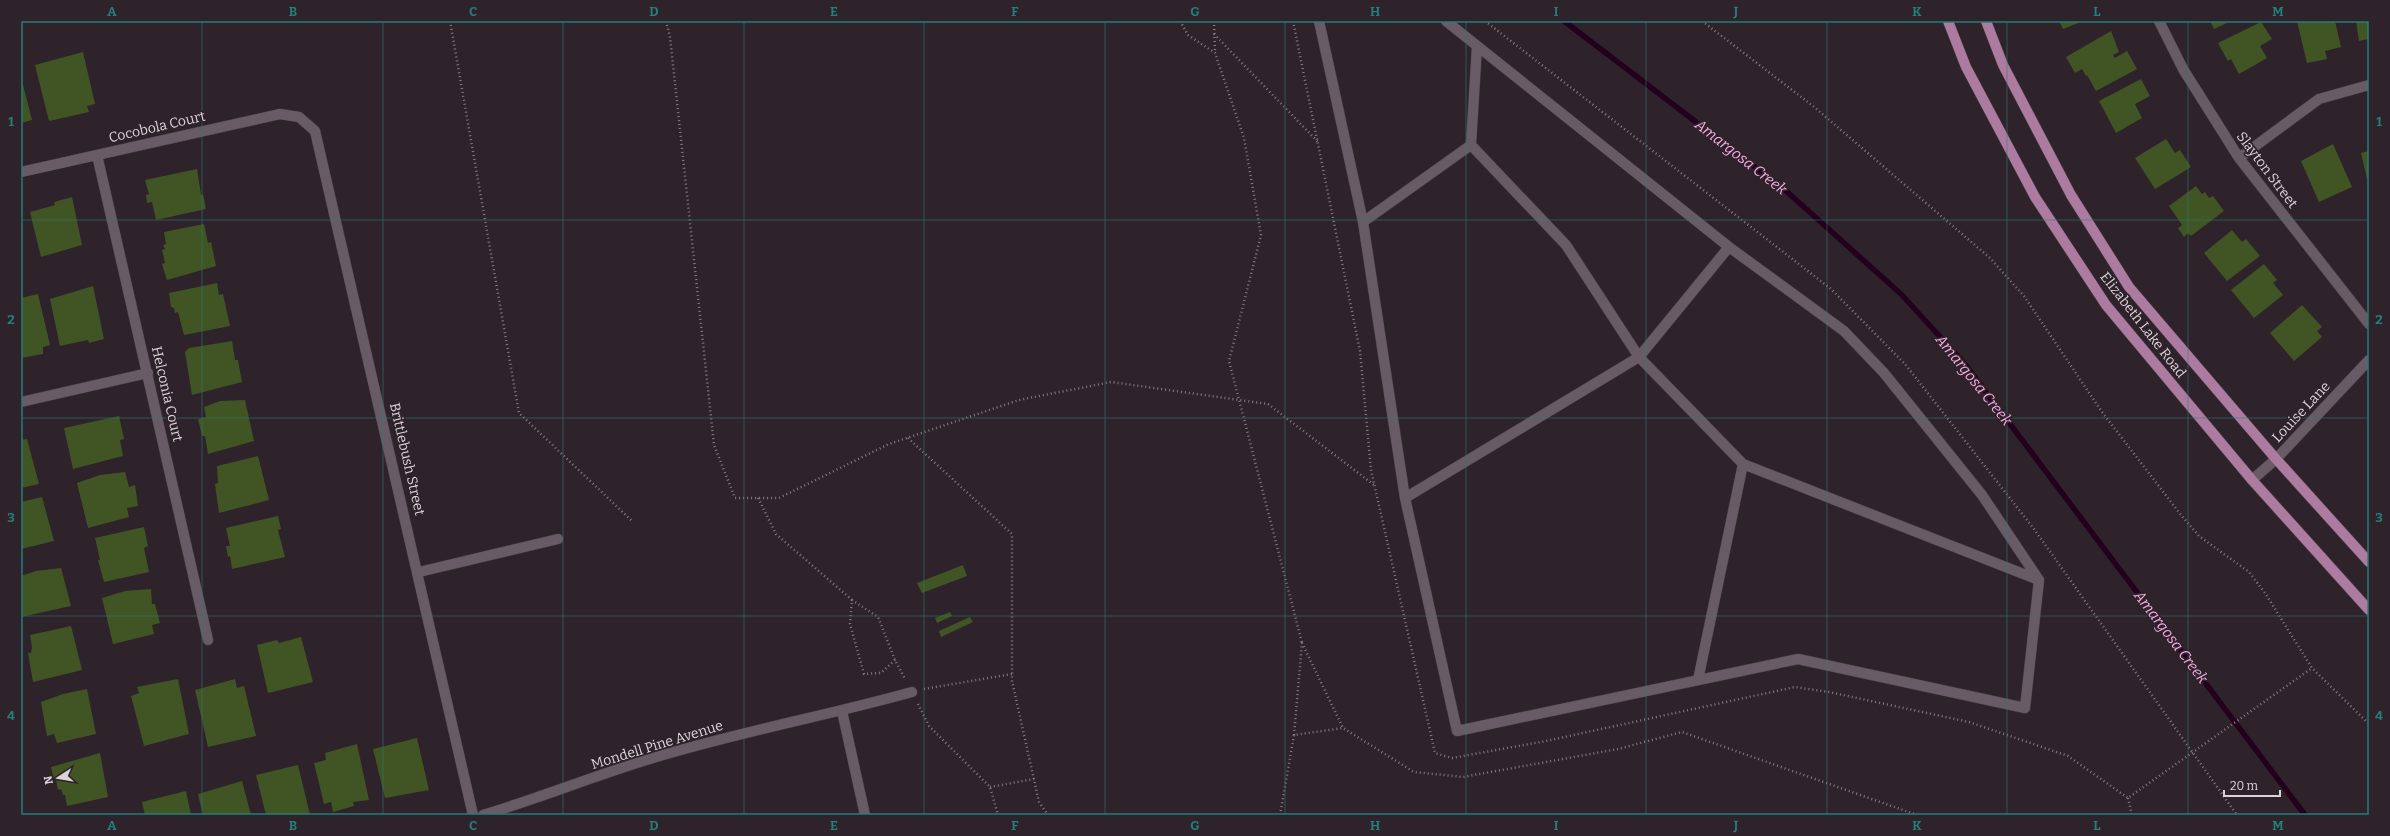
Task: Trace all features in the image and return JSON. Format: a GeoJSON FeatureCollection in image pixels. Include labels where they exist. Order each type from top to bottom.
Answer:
{"type":"FeatureCollection","features":[{"type":"Feature","properties":{"kind":"main road","name":"Elizabeth Lake Road"},"geometry":{"type":"LineString","coordinates":[[1948,21],[1966,67],[2035,197],[2106,305],[2252,480],[2369,610]]}},
{"type":"Feature","properties":{"kind":"main road","name":"Elizabeth Lake Road"},"geometry":{"type":"LineString","coordinates":[[1986,21],[2003,65],[2072,195],[2129,287],[2276,459],[2369,562]]}},
{"type":"Feature","properties":{"kind":"street"},"geometry":{"type":"LineString","coordinates":[[1320,21],[1363,222],[1405,498],[1457,731],[1798,659],[2025,708],[2039,580],[1982,495],[1884,373],[1844,331],[1728,247],[1446,21]]}},
{"type":"Feature","properties":{"kind":"street","name":"Slayton Street"},"geometry":{"type":"LineString","coordinates":[[2159,21],[2183,69],[2239,158],[2369,324]]}},
{"type":"Feature","properties":{"kind":"street"},"geometry":{"type":"LineString","coordinates":[[1477,46],[1472,145],[1566,245],[1639,357],[1743,464],[2039,580]]}},
{"type":"Feature","properties":{"kind":"street"},"geometry":{"type":"LineString","coordinates":[[2239,158],[2319,99],[2369,85]]}},
{"type":"Feature","properties":{"kind":"street","name":"Cocobola Court"},"geometry":{"type":"LineString","coordinates":[[21,172],[280,114],[299,117]]}},
{"type":"Feature","properties":{"kind":"street","name":"Brittlebush Street"},"geometry":{"type":"LineString","coordinates":[[299,117],[315,131],[419,572],[474,815]]}},
{"type":"Feature","properties":{"kind":"street"},"geometry":{"type":"LineString","coordinates":[[1363,222],[1472,145]]}},
{"type":"Feature","properties":{"kind":"street","name":"Helconia Court"},"geometry":{"type":"LineString","coordinates":[[97,155],[208,640]]}},
{"type":"Feature","properties":{"kind":"street"},"geometry":{"type":"LineString","coordinates":[[1405,498],[1639,357],[1728,247]]}},
{"type":"Feature","properties":{"kind":"street","name":"Louise Lane"},"geometry":{"type":"LineString","coordinates":[[2252,480],[2276,459],[2369,360]]}},
{"type":"Feature","properties":{"kind":"street"},"geometry":{"type":"LineString","coordinates":[[21,402],[148,373]]}},
{"type":"Feature","properties":{"kind":"street"},"geometry":{"type":"LineString","coordinates":[[1698,680],[1743,464]]}},
{"type":"Feature","properties":{"kind":"street"},"geometry":{"type":"LineString","coordinates":[[419,572],[558,539]]}},
{"type":"Feature","properties":{"kind":"street","name":"Mondell Pine Avenue"},"geometry":{"type":"LineString","coordinates":[[483,815],[652,758],[714,741],[842,711],[912,692]]}},
{"type":"Feature","properties":{"kind":"street"},"geometry":{"type":"LineString","coordinates":[[842,711],[865,815]]}},
{"type":"Feature","properties":{"kind":"path"},"geometry":{"type":"LineString","coordinates":[[450,21],[519,413],[633,522]]}},
{"type":"Feature","properties":{"kind":"path"},"geometry":{"type":"LineString","coordinates":[[666,21],[670,37],[714,445],[734,498],[779,498],[890,444],[1018,400],[1112,382],[1268,404],[1375,486]]}},
{"type":"Feature","properties":{"kind":"path"},"geometry":{"type":"LineString","coordinates":[[1180,21],[1188,34],[1215,53]]}},
{"type":"Feature","properties":{"kind":"path"},"geometry":{"type":"LineString","coordinates":[[1214,21],[1215,53],[1244,138],[1261,235],[1229,361],[1302,643],[1342,728],[1414,772],[1463,777],[1618,749],[1682,732],[1917,815]]}},
{"type":"Feature","properties":{"kind":"path"},"geometry":{"type":"LineString","coordinates":[[1294,21],[1360,351],[1371,470],[1435,753],[1452,758],[1546,741],[1795,687],[1829,692],[1969,722],[2068,756],[2128,798],[2132,815]]}},
{"type":"Feature","properties":{"kind":"path"},"geometry":{"type":"LineString","coordinates":[[1702,21],[1813,106],[1990,258],[2024,296],[2102,412],[2199,536],[2249,572],[2265,593],[2312,668],[2369,724]]}},
{"type":"Feature","properties":{"kind":"path"},"geometry":{"type":"LineString","coordinates":[[1214,34],[1319,143]]}},
{"type":"Feature","properties":{"kind":"path"},"geometry":{"type":"LineString","coordinates":[[908,438],[1012,534],[1012,674],[1034,780],[1040,802],[1048,815]]}},
{"type":"Feature","properties":{"kind":"path"},"geometry":{"type":"LineString","coordinates":[[758,498],[776,534],[852,600],[878,617],[895,660],[930,726],[990,787],[998,815]]}},
{"type":"Feature","properties":{"kind":"path"},"geometry":{"type":"LineString","coordinates":[[852,600],[850,624],[864,674],[881,673],[895,660]]}},
{"type":"Feature","properties":{"kind":"path"},"geometry":{"type":"LineString","coordinates":[[1280,815],[1294,735],[1302,643]]}},
{"type":"Feature","properties":{"kind":"path"},"geometry":{"type":"LineString","coordinates":[[2128,798],[2202,744],[2312,668]]}},
{"type":"Feature","properties":{"kind":"path"},"geometry":{"type":"LineString","coordinates":[[912,692],[1012,674]]}},
{"type":"Feature","properties":{"kind":"path"},"geometry":{"type":"LineString","coordinates":[[1294,735],[1342,728]]}},
{"type":"Feature","properties":{"kind":"path"},"geometry":{"type":"LineString","coordinates":[[990,787],[1034,780]]}},
{"type":"Feature","properties":{"kind":"building"},"geometry":{"type":"Polygon","coordinates":[[[2059,21],[2083,21],[2063,29],[2059,21]]]}},
{"type":"Feature","properties":{"kind":"building"},"geometry":{"type":"Polygon","coordinates":[[[2210,21],[2231,21],[2214,29],[2210,21]]]}},
{"type":"Feature","properties":{"kind":"building"},"geometry":{"type":"Polygon","coordinates":[[[2297,21],[2335,21],[2341,47],[2325,51],[2327,59],[2307,63],[2297,21]]]}},
{"type":"Feature","properties":{"kind":"building"},"geometry":{"type":"Polygon","coordinates":[[[2356,21],[2369,21],[2369,42],[2368,39],[2359,41],[2356,21]]]}},
{"type":"Feature","properties":{"kind":"building"},"geometry":{"type":"Polygon","coordinates":[[[2261,22],[2272,39],[2260,46],[2267,58],[2239,74],[2231,59],[2228,61],[2218,43],[2261,22]]]}},
{"type":"Feature","properties":{"kind":"building"},"geometry":{"type":"Polygon","coordinates":[[[2111,31],[2119,52],[2113,55],[2115,58],[2127,51],[2137,69],[2096,91],[2082,69],[2075,73],[2066,57],[2111,31]]]}},
{"type":"Feature","properties":{"kind":"building"},"geometry":{"type":"Polygon","coordinates":[[[83,52],[95,104],[87,106],[89,112],[49,121],[35,65],[83,52]]]}},
{"type":"Feature","properties":{"kind":"building"},"geometry":{"type":"Polygon","coordinates":[[[21,77],[32,120],[21,123],[21,77]]]}},
{"type":"Feature","properties":{"kind":"building"},"geometry":{"type":"Polygon","coordinates":[[[2141,79],[2150,96],[2135,104],[2142,118],[2116,133],[2099,101],[2141,79]]]}},
{"type":"Feature","properties":{"kind":"building"},"geometry":{"type":"Polygon","coordinates":[[[2166,139],[2175,153],[2180,150],[2191,167],[2155,189],[2135,158],[2166,139]]]}},
{"type":"Feature","properties":{"kind":"building"},"geometry":{"type":"Polygon","coordinates":[[[2333,144],[2352,187],[2319,202],[2301,161],[2333,144]]]}},
{"type":"Feature","properties":{"kind":"building"},"geometry":{"type":"Polygon","coordinates":[[[2369,151],[2369,179],[2367,179],[2361,153],[2369,151]]]}},
{"type":"Feature","properties":{"kind":"building"},"geometry":{"type":"Polygon","coordinates":[[[197,169],[201,195],[203,194],[206,209],[156,220],[152,202],[147,203],[146,195],[149,194],[145,180],[197,169]]]}},
{"type":"Feature","properties":{"kind":"building"},"geometry":{"type":"Polygon","coordinates":[[[2196,186],[2202,194],[2205,192],[2209,198],[2213,196],[2224,211],[2191,236],[2188,233],[2184,237],[2178,228],[2182,225],[2169,206],[2196,186]]]}},
{"type":"Feature","properties":{"kind":"building"},"geometry":{"type":"Polygon","coordinates":[[[72,197],[82,245],[41,257],[30,212],[55,205],[54,202],[72,197]]]}},
{"type":"Feature","properties":{"kind":"building"},"geometry":{"type":"Polygon","coordinates":[[[204,224],[208,243],[211,242],[216,266],[167,280],[162,264],[165,263],[162,250],[165,249],[163,245],[166,244],[164,232],[204,224]]]}},
{"type":"Feature","properties":{"kind":"building"},"geometry":{"type":"Polygon","coordinates":[[[2232,230],[2242,242],[2246,239],[2260,256],[2227,281],[2204,253],[2232,230]]]}},
{"type":"Feature","properties":{"kind":"building"},"geometry":{"type":"Polygon","coordinates":[[[2264,264],[2277,280],[2273,283],[2283,295],[2254,318],[2231,290],[2264,264]]]}},
{"type":"Feature","properties":{"kind":"building"},"geometry":{"type":"Polygon","coordinates":[[[217,283],[219,295],[223,294],[230,326],[184,335],[178,312],[175,313],[174,308],[171,307],[169,293],[217,283]]]}},
{"type":"Feature","properties":{"kind":"building"},"geometry":{"type":"Polygon","coordinates":[[[93,286],[104,339],[89,343],[88,340],[60,346],[50,299],[93,286]]]}},
{"type":"Feature","properties":{"kind":"building"},"geometry":{"type":"Polygon","coordinates":[[[38,294],[50,345],[43,347],[43,354],[21,358],[21,298],[38,294]]]}},
{"type":"Feature","properties":{"kind":"building"},"geometry":{"type":"Polygon","coordinates":[[[2302,305],[2322,327],[2317,331],[2322,337],[2294,361],[2270,333],[2302,305]]]}},
{"type":"Feature","properties":{"kind":"building"},"geometry":{"type":"Polygon","coordinates":[[[232,341],[235,360],[238,360],[242,382],[192,395],[185,352],[189,348],[232,341]]]}},
{"type":"Feature","properties":{"kind":"building"},"geometry":{"type":"Polygon","coordinates":[[[245,400],[254,441],[208,454],[205,436],[202,436],[198,419],[206,417],[204,407],[220,401],[245,400]]]}},
{"type":"Feature","properties":{"kind":"building"},"geometry":{"type":"Polygon","coordinates":[[[119,416],[124,439],[120,440],[123,456],[73,469],[64,428],[119,416]]]}},
{"type":"Feature","properties":{"kind":"building"},"geometry":{"type":"Polygon","coordinates":[[[27,439],[39,484],[21,488],[21,440],[27,439]]]}},
{"type":"Feature","properties":{"kind":"building"},"geometry":{"type":"Polygon","coordinates":[[[258,456],[269,500],[219,513],[215,484],[218,483],[217,466],[258,456]]]}},
{"type":"Feature","properties":{"kind":"building"},"geometry":{"type":"Polygon","coordinates":[[[125,472],[129,487],[135,485],[138,506],[127,508],[129,517],[88,528],[77,483],[100,475],[125,472]]]}},
{"type":"Feature","properties":{"kind":"building"},"geometry":{"type":"Polygon","coordinates":[[[42,497],[54,541],[21,549],[21,502],[42,497]]]}},
{"type":"Feature","properties":{"kind":"building"},"geometry":{"type":"Polygon","coordinates":[[[278,516],[281,529],[278,530],[285,557],[232,569],[230,556],[228,557],[226,546],[230,546],[226,528],[278,516]]]}},
{"type":"Feature","properties":{"kind":"building"},"geometry":{"type":"Polygon","coordinates":[[[144,527],[148,546],[144,548],[149,572],[104,582],[98,560],[100,560],[95,538],[144,527]]]}},
{"type":"Feature","properties":{"kind":"building"},"geometry":{"type":"Polygon","coordinates":[[[963,565],[967,576],[922,593],[917,583],[963,565]]]}},
{"type":"Feature","properties":{"kind":"building"},"geometry":{"type":"Polygon","coordinates":[[[61,568],[71,606],[21,617],[21,576],[36,571],[61,568]]]}},
{"type":"Feature","properties":{"kind":"building"},"geometry":{"type":"Polygon","coordinates":[[[151,589],[152,604],[155,604],[160,623],[152,625],[154,634],[113,644],[102,598],[125,591],[151,589]]]}},
{"type":"Feature","properties":{"kind":"building"},"geometry":{"type":"Polygon","coordinates":[[[950,612],[952,616],[937,623],[935,618],[950,612]]]}},
{"type":"Feature","properties":{"kind":"building"},"geometry":{"type":"Polygon","coordinates":[[[970,617],[973,622],[941,637],[939,631],[970,617]]]}},
{"type":"Feature","properties":{"kind":"building"},"geometry":{"type":"Polygon","coordinates":[[[71,626],[82,670],[33,682],[28,653],[31,653],[32,647],[30,635],[71,626]]]}},
{"type":"Feature","properties":{"kind":"building"},"geometry":{"type":"Polygon","coordinates":[[[301,637],[313,682],[268,693],[257,645],[277,640],[279,643],[301,637]]]}},
{"type":"Feature","properties":{"kind":"building"},"geometry":{"type":"Polygon","coordinates":[[[178,679],[189,734],[144,746],[131,696],[139,693],[137,687],[178,679]]]}},
{"type":"Feature","properties":{"kind":"building"},"geometry":{"type":"Polygon","coordinates":[[[235,679],[237,688],[244,686],[256,736],[208,747],[195,690],[235,679]]]}},
{"type":"Feature","properties":{"kind":"building"},"geometry":{"type":"Polygon","coordinates":[[[87,689],[96,734],[57,743],[54,734],[47,736],[41,702],[63,694],[87,689]]]}},
{"type":"Feature","properties":{"kind":"building"},"geometry":{"type":"Polygon","coordinates":[[[417,738],[429,790],[385,798],[373,749],[417,738]]]}},
{"type":"Feature","properties":{"kind":"building"},"geometry":{"type":"Polygon","coordinates":[[[357,744],[369,800],[353,802],[354,806],[333,812],[331,802],[324,804],[314,763],[326,760],[325,753],[357,744]]]}},
{"type":"Feature","properties":{"kind":"building"},"geometry":{"type":"Polygon","coordinates":[[[100,753],[108,797],[67,806],[65,795],[63,795],[61,789],[58,790],[51,767],[100,753]]]}},
{"type":"Feature","properties":{"kind":"building"},"geometry":{"type":"Polygon","coordinates":[[[298,765],[310,815],[266,815],[256,775],[298,765]]]}},
{"type":"Feature","properties":{"kind":"building"},"geometry":{"type":"Polygon","coordinates":[[[242,781],[251,815],[203,815],[198,794],[242,781]]]}},
{"type":"Feature","properties":{"kind":"building"},"geometry":{"type":"Polygon","coordinates":[[[186,791],[191,815],[145,815],[142,802],[186,791]]]}},
{"type":"Feature","properties":{"kind":"waterway","name":"Amargosa Creek"},"geometry":{"type":"LineString","coordinates":[[1564,21],[1785,190],[1901,294],[1964,363],[2305,815]]}}]}
